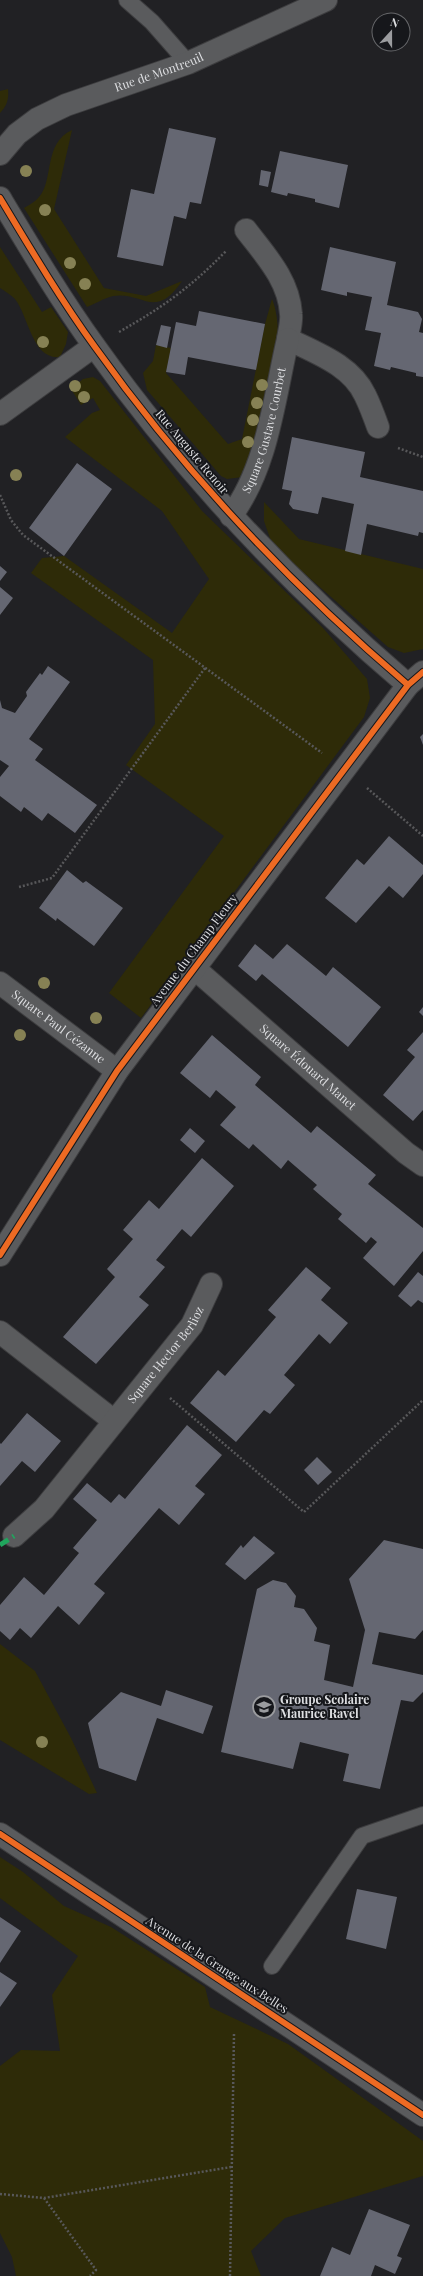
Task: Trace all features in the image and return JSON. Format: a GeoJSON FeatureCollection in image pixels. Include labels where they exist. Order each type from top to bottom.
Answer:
{"type":"FeatureCollection","features":[{"type":"Feature","properties":{"kind":"street","name":"Rue de Montreuil"},"geometry":{"type":"LineString","coordinates":[[0,154],[17,134],[37,119],[66,105],[188,63],[326,0]]}},
{"type":"Feature","properties":{"kind":"street","name":"Rue Auguste Renoir"},"geometry":{"type":"LineString","coordinates":[[0,198],[94,346],[142,410],[231,516],[370,652],[416,678]]}},
{"type":"Feature","properties":{"kind":"street","name":"Square Gustave Courbet"},"geometry":{"type":"LineString","coordinates":[[231,516],[249,489],[260,461],[288,339],[292,315],[278,272],[268,256],[246,230]]}},
{"type":"Feature","properties":{"kind":"street"},"geometry":{"type":"LineString","coordinates":[[288,339],[339,365],[353,378],[365,394],[378,427]]}},
{"type":"Feature","properties":{"kind":"street"},"geometry":{"type":"LineString","coordinates":[[0,414],[94,346]]}},
{"type":"Feature","properties":{"kind":"street","name":"Avenue du Champ Fleury"},"geometry":{"type":"LineString","coordinates":[[0,1255],[117,1071],[416,678]]}},
{"type":"Feature","properties":{"kind":"street","name":"Square Édouard Manet"},"geometry":{"type":"LineString","coordinates":[[194,968],[406,1153],[423,1165]]}},
{"type":"Feature","properties":{"kind":"street","name":"Square Paul Cézanne"},"geometry":{"type":"LineString","coordinates":[[0,983],[117,1071]]}},
{"type":"Feature","properties":{"kind":"street","name":"Square Hector Berlioz"},"geometry":{"type":"LineString","coordinates":[[14,1536],[44,1509],[192,1325],[211,1284]]}},
{"type":"Feature","properties":{"kind":"street"},"geometry":{"type":"LineString","coordinates":[[0,1332],[114,1421]]}},
{"type":"Feature","properties":{"kind":"street","name":"Avenue de la Grange aux Belles"},"geometry":{"type":"LineString","coordinates":[[0,1834],[423,2115]]}},
{"type":"Feature","properties":{"kind":"lane"},"geometry":{"type":"LineString","coordinates":[[127,0],[152,22],[188,63]]}},
{"type":"Feature","properties":{"kind":"lane"},"geometry":{"type":"LineString","coordinates":[[272,1966],[362,1836],[423,1814]]}},
{"type":"Feature","properties":{"kind":"path"},"geometry":{"type":"LineString","coordinates":[[94,346],[162,307],[198,280],[246,230]]}},
{"type":"Feature","properties":{"kind":"path"},"geometry":{"type":"LineString","coordinates":[[0,496],[11,520],[23,535],[307,743]]}},
{"type":"Feature","properties":{"kind":"path"},"geometry":{"type":"LineString","coordinates":[[19,887],[52,878],[205,668]]}},
{"type":"Feature","properties":{"kind":"path"},"geometry":{"type":"LineString","coordinates":[[363,785],[423,836]]}},
{"type":"Feature","properties":{"kind":"path"},"geometry":{"type":"LineString","coordinates":[[148,1379],[304,1512],[423,1400]]}},
{"type":"Feature","properties":{"kind":"path"},"geometry":{"type":"LineString","coordinates":[[230,2276],[234,2034]]}},
{"type":"Feature","properties":{"kind":"path"},"geometry":{"type":"LineString","coordinates":[[0,2194],[44,2198],[231,2167]]}},
{"type":"Feature","properties":{"kind":"path"},"geometry":{"type":"LineString","coordinates":[[44,2198],[96,2270],[90,2276]]}},
{"type":"Feature","properties":{"kind":"shaded area"},"geometry":{"type":"Polygon","coordinates":[[[8,89],[7,102],[0,113],[0,91],[8,89]]]}},
{"type":"Feature","properties":{"kind":"shaded area"},"geometry":{"type":"Polygon","coordinates":[[[72,130],[54,209],[104,288],[146,296],[182,281],[173,293],[164,300],[149,302],[133,297],[113,296],[87,307],[24,208],[36,200],[44,190],[50,162],[57,144],[63,136],[72,130]]]}},
{"type":"Feature","properties":{"kind":"shaded area"},"geometry":{"type":"Polygon","coordinates":[[[0,247],[42,312],[51,307],[68,332],[66,344],[60,357],[51,356],[43,352],[32,336],[20,307],[15,299],[0,288],[0,247]]]}},
{"type":"Feature","properties":{"kind":"shaded area"},"geometry":{"type":"Polygon","coordinates":[[[272,299],[277,318],[278,340],[271,388],[243,477],[227,479],[221,476],[147,390],[143,373],[153,361],[156,345],[171,348],[166,373],[228,444],[242,439],[265,324],[272,299]]]}},
{"type":"Feature","properties":{"kind":"shaded area"},"geometry":{"type":"Polygon","coordinates":[[[93,377],[100,381],[202,511],[323,628],[367,679],[370,698],[364,717],[141,1018],[109,993],[224,836],[126,765],[155,724],[153,660],[31,573],[42,558],[64,556],[172,633],[209,579],[162,511],[65,437],[92,413],[100,410],[93,398],[81,405],[71,389],[83,379],[93,377]]]}},
{"type":"Feature","properties":{"kind":"shaded area"},"geometry":{"type":"Polygon","coordinates":[[[264,502],[299,539],[423,569],[423,649],[404,653],[388,647],[297,567],[271,541],[264,521],[264,502]]]}},
{"type":"Feature","properties":{"kind":"shaded area"},"geometry":{"type":"Polygon","coordinates":[[[0,1644],[35,1671],[71,1738],[97,1793],[89,1794],[0,1740],[0,1644]]]}},
{"type":"Feature","properties":{"kind":"shaded area"},"geometry":{"type":"Polygon","coordinates":[[[0,1857],[23,1872],[64,1906],[111,1927],[205,1987],[210,2007],[288,2044],[423,2141],[423,2176],[285,2218],[251,2251],[261,2276],[16,2276],[12,2257],[0,2233],[0,2066],[21,2050],[60,2051],[52,1995],[78,1956],[0,1898],[0,1857]]]}},
{"type":"Feature","properties":{"kind":"building"},"geometry":{"type":"Polygon","coordinates":[[[169,128],[216,138],[201,204],[190,202],[186,219],[174,216],[163,266],[117,257],[131,189],[154,194],[169,128]]]}},
{"type":"Feature","properties":{"kind":"building"},"geometry":{"type":"Polygon","coordinates":[[[280,151],[348,165],[339,208],[315,202],[315,199],[288,193],[287,196],[271,192],[280,151]]]}},
{"type":"Feature","properties":{"kind":"building"},"geometry":{"type":"Polygon","coordinates":[[[261,170],[271,172],[268,187],[259,185],[261,170]]]}},
{"type":"Feature","properties":{"kind":"building"},"geometry":{"type":"Polygon","coordinates":[[[330,247],[396,262],[387,305],[418,312],[422,319],[419,332],[423,333],[423,377],[416,376],[416,373],[391,367],[390,370],[374,366],[381,333],[365,330],[372,297],[347,292],[347,296],[321,290],[330,247]]]}},
{"type":"Feature","properties":{"kind":"building"},"geometry":{"type":"Polygon","coordinates":[[[199,311],[265,324],[256,370],[188,357],[185,375],[166,372],[176,322],[196,326],[199,311]]]}},
{"type":"Feature","properties":{"kind":"building"},"geometry":{"type":"Polygon","coordinates":[[[161,325],[171,327],[167,348],[156,345],[161,325]]]}},
{"type":"Feature","properties":{"kind":"building"},"geometry":{"type":"Polygon","coordinates":[[[292,437],[365,452],[360,477],[423,491],[423,533],[419,532],[418,536],[367,524],[361,555],[345,551],[354,504],[322,497],[318,514],[293,509],[289,504],[292,491],[282,489],[292,437]]]}},
{"type":"Feature","properties":{"kind":"building"},"geometry":{"type":"Polygon","coordinates":[[[77,463],[112,489],[64,556],[29,528],[77,463]]]}},
{"type":"Feature","properties":{"kind":"building"},"geometry":{"type":"Polygon","coordinates":[[[0,566],[7,572],[0,581],[0,566]]]}},
{"type":"Feature","properties":{"kind":"building"},"geometry":{"type":"Polygon","coordinates":[[[0,587],[13,598],[0,615],[0,587]]]}},
{"type":"Feature","properties":{"kind":"building"},"geometry":{"type":"Polygon","coordinates":[[[48,666],[70,682],[29,739],[43,749],[35,760],[97,805],[75,833],[48,813],[42,821],[24,807],[21,812],[0,796],[0,777],[9,766],[0,760],[0,700],[2,708],[15,713],[27,696],[26,692],[40,673],[42,675],[48,666]]]}},
{"type":"Feature","properties":{"kind":"building"},"geometry":{"type":"Polygon","coordinates":[[[423,734],[423,745],[420,737],[423,734]]]}},
{"type":"Feature","properties":{"kind":"building"},"geometry":{"type":"Polygon","coordinates":[[[389,836],[423,865],[423,874],[403,898],[389,886],[356,923],[325,898],[357,859],[364,865],[389,836]]]}},
{"type":"Feature","properties":{"kind":"building"},"geometry":{"type":"Polygon","coordinates":[[[67,870],[83,883],[86,881],[123,908],[94,946],[57,918],[56,921],[39,908],[67,870]]]}},
{"type":"Feature","properties":{"kind":"building"},"geometry":{"type":"Polygon","coordinates":[[[255,944],[273,959],[287,944],[326,976],[333,967],[381,1007],[348,1047],[262,974],[256,981],[238,966],[255,944]]]}},
{"type":"Feature","properties":{"kind":"building"},"geometry":{"type":"Polygon","coordinates":[[[423,1007],[423,1016],[419,1012],[423,1007]]]}},
{"type":"Feature","properties":{"kind":"building"},"geometry":{"type":"Polygon","coordinates":[[[423,1032],[423,1110],[413,1121],[383,1095],[415,1057],[407,1050],[423,1032]]]}},
{"type":"Feature","properties":{"kind":"building"},"geometry":{"type":"Polygon","coordinates":[[[212,1035],[261,1077],[255,1085],[311,1133],[317,1126],[376,1175],[368,1184],[423,1228],[423,1251],[394,1286],[363,1258],[377,1242],[371,1237],[366,1243],[338,1219],[342,1214],[313,1189],[317,1185],[288,1160],[281,1169],[253,1144],[249,1149],[220,1125],[236,1107],[216,1090],[210,1098],[180,1073],[212,1035]]]}},
{"type":"Feature","properties":{"kind":"building"},"geometry":{"type":"Polygon","coordinates":[[[190,1128],[205,1141],[195,1153],[180,1140],[190,1128]]]}},
{"type":"Feature","properties":{"kind":"building"},"geometry":{"type":"Polygon","coordinates":[[[202,1158],[234,1186],[191,1237],[182,1229],[156,1260],[165,1267],[139,1297],[149,1305],[96,1364],[63,1337],[115,1277],[107,1269],[133,1239],[123,1230],[149,1200],[159,1209],[202,1158]]]}},
{"type":"Feature","properties":{"kind":"building"},"geometry":{"type":"Polygon","coordinates":[[[306,1267],[331,1288],[321,1300],[348,1323],[330,1344],[319,1334],[284,1375],[295,1385],[270,1414],[264,1410],[236,1442],[190,1403],[218,1370],[225,1376],[276,1317],[268,1310],[306,1267]]]}},
{"type":"Feature","properties":{"kind":"building"},"geometry":{"type":"Polygon","coordinates":[[[418,1272],[423,1276],[423,1303],[418,1300],[411,1307],[398,1296],[418,1272]]]}},
{"type":"Feature","properties":{"kind":"building"},"geometry":{"type":"Polygon","coordinates":[[[27,1413],[61,1441],[35,1472],[22,1461],[0,1486],[0,1443],[1,1444],[27,1413]]]}},
{"type":"Feature","properties":{"kind":"building"},"geometry":{"type":"Polygon","coordinates":[[[187,1425],[222,1455],[195,1486],[205,1494],[179,1525],[159,1508],[94,1584],[105,1593],[79,1625],[58,1606],[31,1638],[20,1628],[10,1640],[0,1631],[0,1605],[24,1577],[44,1595],[79,1553],[73,1548],[97,1520],[73,1499],[87,1483],[111,1503],[119,1494],[125,1499],[187,1425]]]}},
{"type":"Feature","properties":{"kind":"building"},"geometry":{"type":"Polygon","coordinates":[[[317,1457],[332,1472],[318,1485],[304,1470],[317,1457]]]}},
{"type":"Feature","properties":{"kind":"building"},"geometry":{"type":"Polygon","coordinates":[[[254,1536],[275,1553],[245,1580],[225,1564],[241,1545],[243,1548],[254,1536]]]}},
{"type":"Feature","properties":{"kind":"building"},"geometry":{"type":"Polygon","coordinates":[[[384,1540],[423,1549],[423,1630],[415,1639],[379,1632],[372,1664],[423,1675],[423,1692],[413,1702],[401,1700],[380,1789],[343,1781],[349,1754],[300,1742],[293,1769],[221,1752],[257,1589],[273,1580],[286,1583],[296,1596],[294,1607],[304,1609],[317,1628],[314,1641],[330,1645],[324,1680],[353,1687],[365,1630],[349,1579],[384,1540]]]}},
{"type":"Feature","properties":{"kind":"building"},"geometry":{"type":"Polygon","coordinates":[[[166,1690],[213,1706],[203,1734],[157,1718],[136,1781],[99,1768],[88,1723],[121,1692],[161,1706],[166,1690]]]}},
{"type":"Feature","properties":{"kind":"building"},"geometry":{"type":"Polygon","coordinates":[[[357,1889],[397,1897],[386,1949],[346,1939],[357,1889]]]}},
{"type":"Feature","properties":{"kind":"building"},"geometry":{"type":"Polygon","coordinates":[[[0,1917],[21,1931],[0,1963],[0,1917]]]}},
{"type":"Feature","properties":{"kind":"building"},"geometry":{"type":"Polygon","coordinates":[[[0,1972],[17,1983],[0,2007],[0,1972]]]}},
{"type":"Feature","properties":{"kind":"building"},"geometry":{"type":"Polygon","coordinates":[[[369,2209],[410,2225],[397,2256],[402,2258],[395,2274],[375,2265],[371,2276],[320,2276],[332,2247],[350,2255],[369,2209]]]}},
{"type":"Feature","properties":{"kind":"marked path"},"geometry":{"type":"LineString","coordinates":[[0,1545],[14,1536]]}},
{"type":"Feature","properties":{"kind":"cycle path"},"geometry":{"type":"LineString","coordinates":[[0,198],[46,274],[82,329],[129,393],[202,483],[322,608],[408,685]]}},
{"type":"Feature","properties":{"kind":"cycle path"},"geometry":{"type":"LineString","coordinates":[[0,1255],[117,1071],[408,685],[423,672]]}},
{"type":"Feature","properties":{"kind":"cycle path"},"geometry":{"type":"LineString","coordinates":[[0,1834],[423,2115]]}},
{"type":"Feature","properties":{"kind":"place","name":"Groupe Scolaire Maurice Ravel"},"geometry":{"type":"Point","coordinates":[264,1707]}}]}
